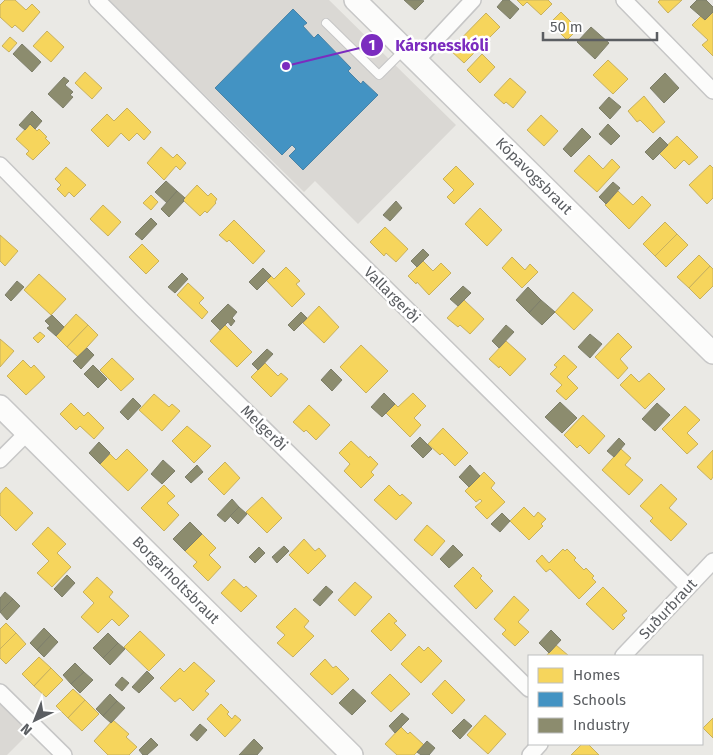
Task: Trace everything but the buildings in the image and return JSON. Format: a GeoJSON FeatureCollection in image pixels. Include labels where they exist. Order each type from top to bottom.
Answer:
{"type":"FeatureCollection","features":[{"type":"Feature","properties":{"kind":"street","name":"Vallargerði"},"geometry":{"type":"LineString","coordinates":[[97,0],[688,588]]}},
{"type":"Feature","properties":{"kind":"street","name":"Kópavogsbraut"},"geometry":{"type":"LineString","coordinates":[[355,0],[713,353]]}},
{"type":"Feature","properties":{"kind":"street"},"geometry":{"type":"LineString","coordinates":[[410,55],[473,0]]}},
{"type":"Feature","properties":{"kind":"street"},"geometry":{"type":"LineString","coordinates":[[624,0],[713,91]]}},
{"type":"Feature","properties":{"kind":"street","name":"Melgerði"},"geometry":{"type":"LineString","coordinates":[[0,165],[156,323],[528,688]]}},
{"type":"Feature","properties":{"kind":"street","name":"Borgarholtsbraut"},"geometry":{"type":"LineString","coordinates":[[0,406],[352,755]]}},
{"type":"Feature","properties":{"kind":"street"},"geometry":{"type":"LineString","coordinates":[[0,460],[27,432]]}},
{"type":"Feature","properties":{"kind":"street","name":"Suðurbraut"},"geometry":{"type":"LineString","coordinates":[[624,655],[713,561]]}},
{"type":"Feature","properties":{"kind":"street"},"geometry":{"type":"LineString","coordinates":[[0,692],[64,755]]}},
{"type":"Feature","properties":{"kind":"street"},"geometry":{"type":"LineString","coordinates":[[530,755],[539,745]]}},
{"type":"Feature","properties":{"kind":"lane"},"geometry":{"type":"LineString","coordinates":[[326,23],[380,75],[410,55]]}},
{"type":"Feature","properties":{"kind":"shaded area"},"geometry":{"type":"Polygon","coordinates":[[[108,0],[329,0],[456,125],[358,224],[315,181],[304,192],[108,0]]]}},
{"type":"Feature","properties":{"kind":"shaded area"},"geometry":{"type":"Polygon","coordinates":[[[0,702],[30,732],[7,755],[0,755],[0,702]]]}},
{"type":"Feature","properties":{"kind":"place","name":"Kársnesskóli"},"geometry":{"type":"Point","coordinates":[286,66]}}]}
